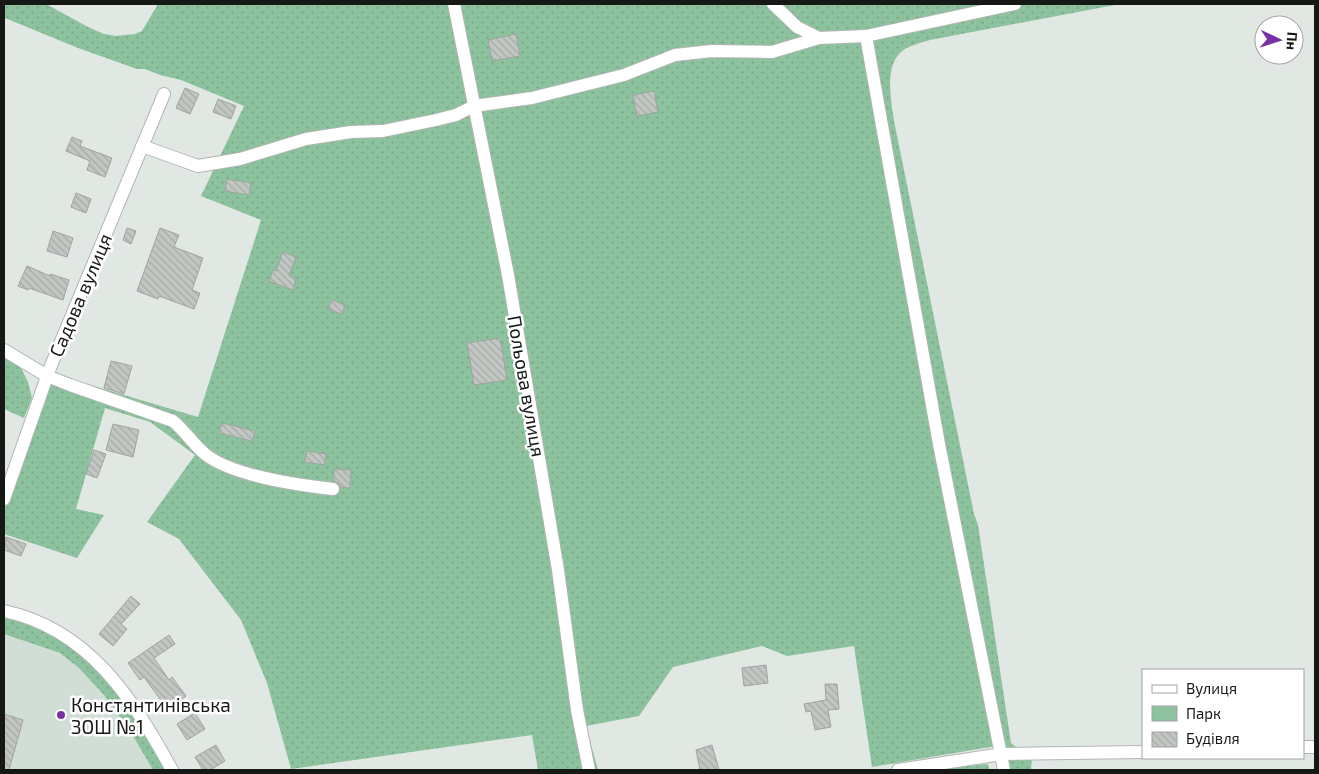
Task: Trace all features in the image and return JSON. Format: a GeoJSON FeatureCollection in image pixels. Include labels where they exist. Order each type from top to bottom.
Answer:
{"type":"FeatureCollection","features":[{"type":"Feature","properties":{"kind":"street","name":"Польова вулиця"},"geometry":{"type":"LineString","coordinates":[[454,4],[510,285],[558,570],[578,710],[589,770]]}},
{"type":"Feature","properties":{"kind":"street"},"geometry":{"type":"LineString","coordinates":[[773,4],[797,27],[819,38]]}},
{"type":"Feature","properties":{"kind":"street"},"geometry":{"type":"LineString","coordinates":[[142,146],[198,166],[240,159],[306,139],[351,132],[383,131],[456,115],[474,106],[532,98],[624,75],[675,55],[712,51],[772,52],[819,38],[866,36],[1014,4]]}},
{"type":"Feature","properties":{"kind":"street"},"geometry":{"type":"LineString","coordinates":[[866,36],[955,531],[1004,770]]}},
{"type":"Feature","properties":{"kind":"street","name":"Садова вулиця"},"geometry":{"type":"LineString","coordinates":[[4,499],[47,376],[164,94]]}},
{"type":"Feature","properties":{"kind":"street"},"geometry":{"type":"LineString","coordinates":[[4,350],[47,376],[94,395],[173,421],[206,454],[228,468],[307,486],[334,489]]}},
{"type":"Feature","properties":{"kind":"street"},"geometry":{"type":"LineString","coordinates":[[4,611],[36,621],[60,633],[94,658],[119,686],[137,711],[172,770]]}},
{"type":"Feature","properties":{"kind":"street"},"geometry":{"type":"LineString","coordinates":[[898,770],[1002,754],[1142,752]]}},
{"type":"Feature","properties":{"kind":"shaded area","name":"Констянтинівська ЗОШ №1"},"geometry":{"type":"Polygon","coordinates":[[[4,634],[60,653],[79,668],[104,695],[133,736],[153,770],[4,770],[4,634]]]}},
{"type":"Feature","properties":{"kind":"green space"},"geometry":{"type":"Polygon","coordinates":[[[4,4],[46,4],[88,27],[104,34],[116,36],[135,34],[142,31],[158,4],[1120,4],[930,40],[913,45],[902,51],[894,61],[890,89],[895,126],[974,514],[978,525],[1011,743],[1016,747],[1142,748],[1032,758],[1031,770],[1001,770],[996,746],[872,767],[854,646],[787,656],[762,646],[673,667],[639,716],[586,726],[598,770],[538,770],[532,735],[291,769],[267,683],[241,620],[179,539],[147,522],[195,455],[150,422],[105,408],[76,509],[104,515],[77,558],[4,534],[4,509],[43,394],[60,376],[198,417],[261,220],[201,196],[244,106],[181,80],[145,69],[137,69],[78,48],[4,18],[4,4]]]}},
{"type":"Feature","properties":{"kind":"green space"},"geometry":{"type":"Polygon","coordinates":[[[4,354],[21,368],[28,382],[32,398],[24,418],[4,409],[4,354]]]}},
{"type":"Feature","properties":{"kind":"green space"},"geometry":{"type":"Polygon","coordinates":[[[4,616],[29,624],[65,641],[89,661],[127,707],[167,770],[153,770],[133,736],[104,695],[79,668],[60,653],[4,634],[4,616]]]}},
{"type":"Feature","properties":{"kind":"green space"},"geometry":{"type":"Polygon","coordinates":[[[988,764],[989,770],[946,770],[945,768],[988,764]]]}},
{"type":"Feature","properties":{"kind":"building"},"geometry":{"type":"Polygon","coordinates":[[[516,34],[520,56],[492,61],[488,40],[516,34]]]}},
{"type":"Feature","properties":{"kind":"building"},"geometry":{"type":"Polygon","coordinates":[[[185,88],[199,94],[190,114],[176,108],[185,88]]]}},
{"type":"Feature","properties":{"kind":"building"},"geometry":{"type":"Polygon","coordinates":[[[654,91],[658,112],[637,116],[633,95],[654,91]]]}},
{"type":"Feature","properties":{"kind":"building"},"geometry":{"type":"Polygon","coordinates":[[[218,99],[236,106],[231,119],[213,112],[218,99]]]}},
{"type":"Feature","properties":{"kind":"building"},"geometry":{"type":"Polygon","coordinates":[[[72,137],[82,141],[80,146],[112,158],[105,177],[87,170],[90,161],[66,151],[72,137]]]}},
{"type":"Feature","properties":{"kind":"building"},"geometry":{"type":"Polygon","coordinates":[[[227,179],[251,183],[249,195],[225,191],[227,179]]]}},
{"type":"Feature","properties":{"kind":"building"},"geometry":{"type":"Polygon","coordinates":[[[76,193],[91,199],[86,213],[71,207],[76,193]]]}},
{"type":"Feature","properties":{"kind":"building"},"geometry":{"type":"Polygon","coordinates":[[[127,228],[136,231],[131,244],[123,240],[127,228]]]}},
{"type":"Feature","properties":{"kind":"building"},"geometry":{"type":"Polygon","coordinates":[[[160,228],[179,235],[174,247],[203,258],[192,290],[200,293],[194,309],[159,296],[158,299],[137,291],[160,228]]]}},
{"type":"Feature","properties":{"kind":"building"},"geometry":{"type":"Polygon","coordinates":[[[53,231],[73,238],[67,257],[47,251],[53,231]]]}},
{"type":"Feature","properties":{"kind":"building"},"geometry":{"type":"Polygon","coordinates":[[[283,252],[296,257],[289,276],[296,278],[293,290],[269,281],[273,270],[276,271],[283,252]]]}},
{"type":"Feature","properties":{"kind":"building"},"geometry":{"type":"Polygon","coordinates":[[[27,266],[50,276],[50,274],[69,280],[63,300],[18,286],[27,266]]]}},
{"type":"Feature","properties":{"kind":"building"},"geometry":{"type":"Polygon","coordinates":[[[332,300],[345,305],[342,314],[328,309],[332,300]]]}},
{"type":"Feature","properties":{"kind":"building"},"geometry":{"type":"Polygon","coordinates":[[[500,338],[507,380],[474,385],[467,343],[500,338]]]}},
{"type":"Feature","properties":{"kind":"building"},"geometry":{"type":"Polygon","coordinates":[[[111,361],[132,366],[124,394],[104,388],[111,361]]]}},
{"type":"Feature","properties":{"kind":"building"},"geometry":{"type":"Polygon","coordinates":[[[222,423],[255,431],[252,441],[219,433],[222,423]]]}},
{"type":"Feature","properties":{"kind":"building"},"geometry":{"type":"Polygon","coordinates":[[[113,424],[139,430],[133,457],[106,450],[113,424]]]}},
{"type":"Feature","properties":{"kind":"building"},"geometry":{"type":"Polygon","coordinates":[[[94,450],[106,454],[97,478],[86,474],[94,450]]]}},
{"type":"Feature","properties":{"kind":"building"},"geometry":{"type":"Polygon","coordinates":[[[307,451],[326,454],[324,465],[305,462],[307,451]]]}},
{"type":"Feature","properties":{"kind":"building"},"geometry":{"type":"Polygon","coordinates":[[[334,469],[351,470],[350,488],[341,487],[334,481],[334,469]]]}},
{"type":"Feature","properties":{"kind":"building"},"geometry":{"type":"Polygon","coordinates":[[[6,537],[26,544],[21,556],[4,550],[6,537]]]}},
{"type":"Feature","properties":{"kind":"building"},"geometry":{"type":"Polygon","coordinates":[[[131,596],[140,604],[121,624],[127,629],[113,646],[99,634],[131,596]]]}},
{"type":"Feature","properties":{"kind":"building"},"geometry":{"type":"Polygon","coordinates":[[[169,635],[175,644],[154,658],[169,680],[172,677],[186,696],[168,710],[144,677],[140,680],[128,663],[169,635]]]}},
{"type":"Feature","properties":{"kind":"building"},"geometry":{"type":"Polygon","coordinates":[[[766,665],[768,683],[744,686],[742,668],[766,665]]]}},
{"type":"Feature","properties":{"kind":"building"},"geometry":{"type":"Polygon","coordinates":[[[825,684],[837,684],[839,709],[828,710],[831,727],[815,730],[811,711],[806,712],[804,704],[826,700],[825,684]]]}},
{"type":"Feature","properties":{"kind":"building"},"geometry":{"type":"Polygon","coordinates":[[[195,713],[205,729],[187,740],[177,724],[195,713]]]}},
{"type":"Feature","properties":{"kind":"building"},"geometry":{"type":"Polygon","coordinates":[[[4,714],[23,720],[9,770],[4,770],[4,714]]]}},
{"type":"Feature","properties":{"kind":"building"},"geometry":{"type":"Polygon","coordinates":[[[216,745],[225,761],[210,770],[203,770],[195,757],[216,745]]]}},
{"type":"Feature","properties":{"kind":"building"},"geometry":{"type":"Polygon","coordinates":[[[712,745],[719,770],[700,770],[696,750],[712,745]]]}},
{"type":"Feature","properties":{"kind":"place","name":"Констянтинівська ЗОШ №1"},"geometry":{"type":"Point","coordinates":[61,715]}}]}
